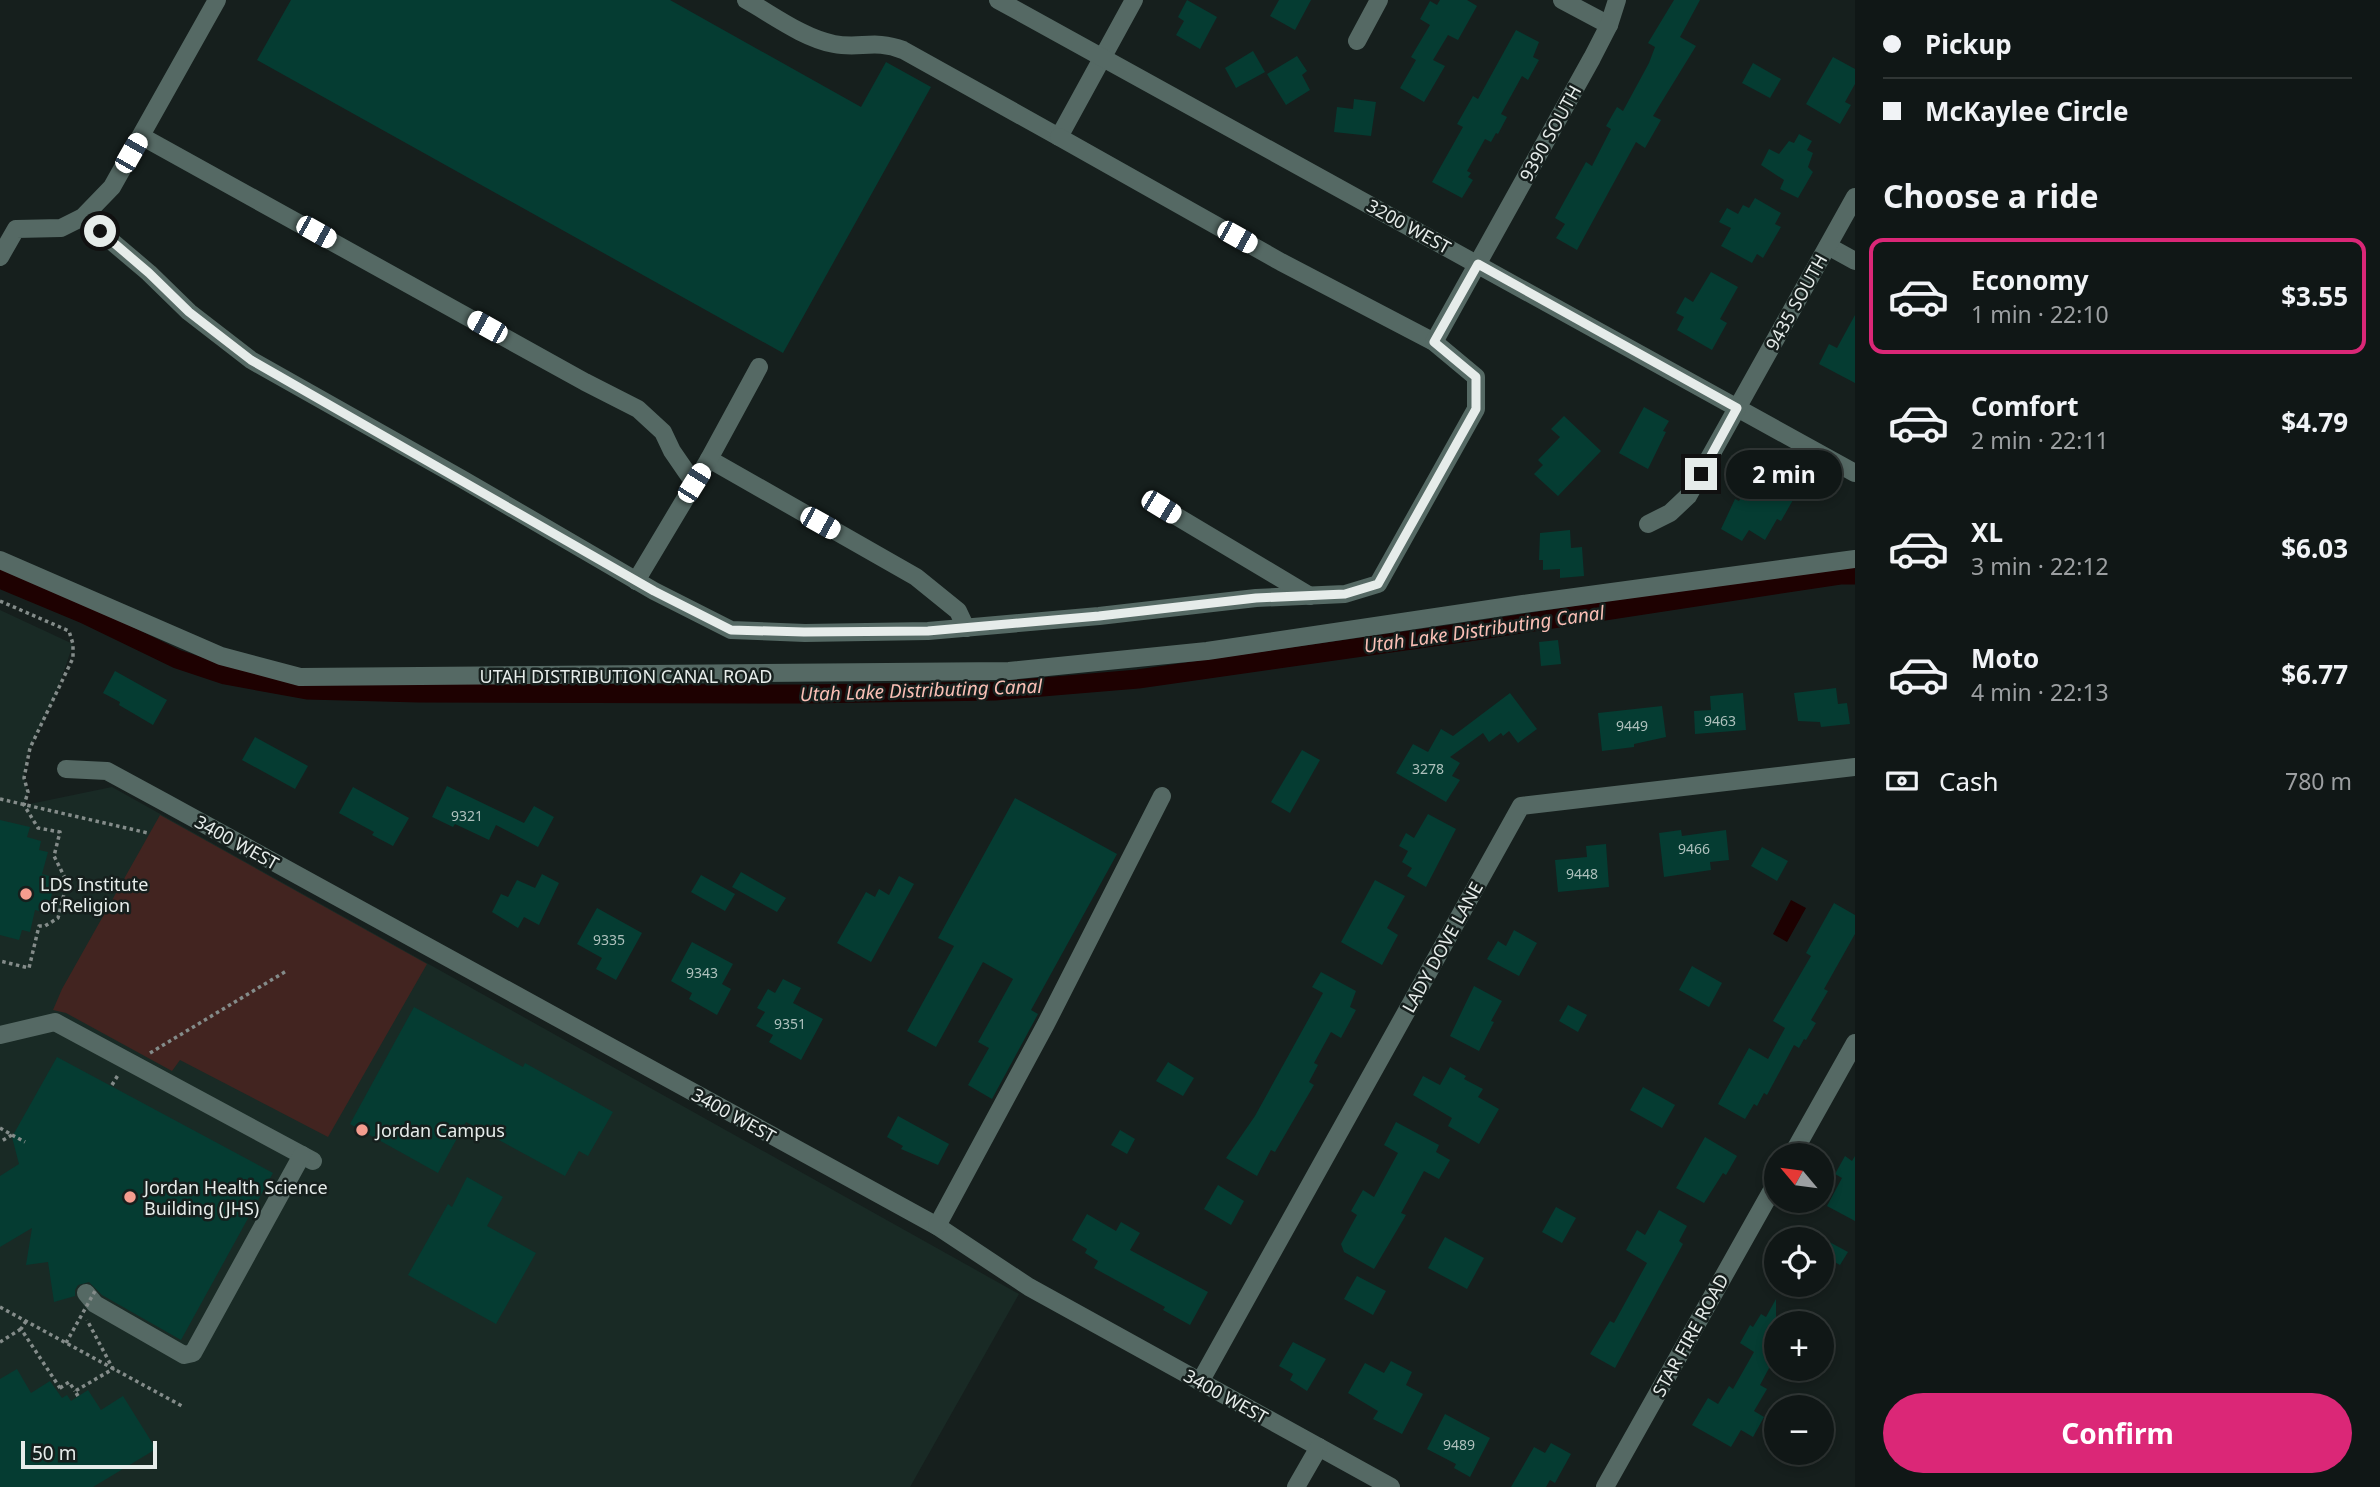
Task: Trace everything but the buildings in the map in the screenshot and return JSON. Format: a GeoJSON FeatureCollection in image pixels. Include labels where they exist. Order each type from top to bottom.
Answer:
{"type":"FeatureCollection","features":[{"type":"Feature","properties":{"kind":"street"},"geometry":{"type":"LineString","coordinates":[[0,257],[16,229],[61,228],[83,217],[112,187],[217,0]]}},
{"type":"Feature","properties":{"kind":"street"},"geometry":{"type":"LineString","coordinates":[[83,217],[149,273],[189,312],[251,360],[636,580],[731,630],[928,631],[1099,616],[1256,598],[1345,594],[1378,584],[1476,409],[1476,377],[1434,342],[1281,262],[903,50],[887,44],[835,44],[815,38],[746,0]]}},
{"type":"Feature","properties":{"kind":"street","name":"3200 WEST"},"geometry":{"type":"LineString","coordinates":[[998,0],[1855,473]]}},
{"type":"Feature","properties":{"kind":"street"},"geometry":{"type":"LineString","coordinates":[[1059,137],[1134,0]]}},
{"type":"Feature","properties":{"kind":"street"},"geometry":{"type":"LineString","coordinates":[[1357,41],[1379,0]]}},
{"type":"Feature","properties":{"kind":"street"},"geometry":{"type":"LineString","coordinates":[[1562,0],[1609,26]]}},
{"type":"Feature","properties":{"kind":"street","name":"9390 SOUTH"},"geometry":{"type":"LineString","coordinates":[[1434,342],[1609,26],[1617,0]]}},
{"type":"Feature","properties":{"kind":"street"},"geometry":{"type":"LineString","coordinates":[[141,136],[585,382],[638,408],[663,432],[672,451],[694,483]]}},
{"type":"Feature","properties":{"kind":"street","name":"9435 SOUTH"},"geometry":{"type":"LineString","coordinates":[[1648,524],[1670,513],[1688,496],[1855,197]]}},
{"type":"Feature","properties":{"kind":"street"},"geometry":{"type":"LineString","coordinates":[[1828,246],[1855,261]]}},
{"type":"Feature","properties":{"kind":"street"},"geometry":{"type":"LineString","coordinates":[[636,580],[709,459],[759,367]]}},
{"type":"Feature","properties":{"kind":"street"},"geometry":{"type":"LineString","coordinates":[[709,459],[916,577],[958,611],[966,628]]}},
{"type":"Feature","properties":{"kind":"street"},"geometry":{"type":"LineString","coordinates":[[1161,507],[1310,596]]}},
{"type":"Feature","properties":{"kind":"street","name":"UTAH DISTRIBUTION CANAL ROAD"},"geometry":{"type":"LineString","coordinates":[[0,560],[221,656],[300,677],[1009,671],[1206,652],[1536,602],[1855,559]]}},
{"type":"Feature","properties":{"kind":"street","name":"LADY DOVE LANE"},"geometry":{"type":"LineString","coordinates":[[1199,1382],[1521,806],[1855,767]]}},
{"type":"Feature","properties":{"kind":"street","name":"3400 WEST"},"geometry":{"type":"LineString","coordinates":[[66,769],[107,771],[937,1226],[1029,1287],[1391,1487]]}},
{"type":"Feature","properties":{"kind":"street"},"geometry":{"type":"LineString","coordinates":[[937,1226],[1046,1024],[1162,796]]}},
{"type":"Feature","properties":{"kind":"street"},"geometry":{"type":"LineString","coordinates":[[0,1035],[55,1022],[308,1158],[193,1353],[184,1355],[87,1298]]}},
{"type":"Feature","properties":{"kind":"street"},"geometry":{"type":"LineString","coordinates":[[1799,1143],[1855,1043]]}},
{"type":"Feature","properties":{"kind":"street","name":"STAR FIRE ROAD"},"geometry":{"type":"LineString","coordinates":[[1605,1487],[1764,1203]]}},
{"type":"Feature","properties":{"kind":"street"},"geometry":{"type":"LineString","coordinates":[[1296,1487],[1319,1447]]}},
{"type":"Feature","properties":{"kind":"path"},"geometry":{"type":"LineString","coordinates":[[0,601],[69,631],[73,644],[73,658],[28,755],[24,778],[28,792],[24,805],[38,828],[60,832],[54,856],[67,882],[58,918],[40,926],[29,968],[0,961]]}},
{"type":"Feature","properties":{"kind":"path"},"geometry":{"type":"LineString","coordinates":[[0,799],[148,832]]}},
{"type":"Feature","properties":{"kind":"path"},"geometry":{"type":"LineString","coordinates":[[112,1085],[121,1071],[288,970]]}},
{"type":"Feature","properties":{"kind":"path"},"geometry":{"type":"LineString","coordinates":[[0,1128],[25,1142]]}},
{"type":"Feature","properties":{"kind":"path"},"geometry":{"type":"LineString","coordinates":[[0,1142],[12,1135]]}},
{"type":"Feature","properties":{"kind":"path"},"geometry":{"type":"LineString","coordinates":[[66,1343],[87,1298]]}},
{"type":"Feature","properties":{"kind":"path"},"geometry":{"type":"LineString","coordinates":[[87,1298],[113,1369]]}},
{"type":"Feature","properties":{"kind":"path"},"geometry":{"type":"LineString","coordinates":[[0,1307],[182,1406]]}},
{"type":"Feature","properties":{"kind":"path"},"geometry":{"type":"LineString","coordinates":[[0,1342],[21,1329],[26,1321]]}},
{"type":"Feature","properties":{"kind":"path"},"geometry":{"type":"LineString","coordinates":[[21,1329],[58,1389],[69,1382],[78,1396]]}},
{"type":"Feature","properties":{"kind":"path"},"geometry":{"type":"LineString","coordinates":[[75,1391],[113,1369]]}},
{"type":"Feature","properties":{"kind":"shaded area","name":"Jordan Campus"},"geometry":{"type":"Polygon","coordinates":[[[0,610],[73,644],[56,695],[30,748],[24,778],[28,792],[25,805],[112,787],[1019,1294],[910,1487],[0,1487],[0,610]]]}},
{"type":"Feature","properties":{"kind":"shaded area"},"geometry":{"type":"Polygon","coordinates":[[[160,815],[427,964],[328,1137],[180,1060],[172,1071],[66,1013],[53,1010],[62,989],[160,815]]]}},
{"type":"Feature","properties":{"kind":"shaded area"},"geometry":{"type":"Polygon","coordinates":[[[1791,900],[1806,908],[1787,942],[1773,934],[1791,900]]]}},
{"type":"Feature","properties":{"kind":"waterway","name":"Utah Lake Distributing Canal"},"geometry":{"type":"LineString","coordinates":[[0,579],[84,614],[177,659],[225,675],[307,690],[419,693],[805,694],[995,691],[1138,679],[1840,575],[1855,575]]}},
{"type":"Feature","properties":{"kind":"place","name":"LDS Institute of Religion"},"geometry":{"type":"Point","coordinates":[26,894]}},
{"type":"Feature","properties":{"kind":"place","name":"Jordan Campus"},"geometry":{"type":"Point","coordinates":[362,1130]}},
{"type":"Feature","properties":{"kind":"place","name":"Jordan Health Science Building (JHS)"},"geometry":{"type":"Point","coordinates":[130,1197]}},
{"type":"Feature","properties":{"kind":"route"},"geometry":{"type":"LineString","coordinates":[[100,231],[189,312],[251,360],[654,591],[731,630],[928,631],[1099,616],[1256,598],[1345,594],[1378,584],[1476,409],[1476,377],[1434,342],[1478,264],[1737,408],[1701,474]]}}]}
